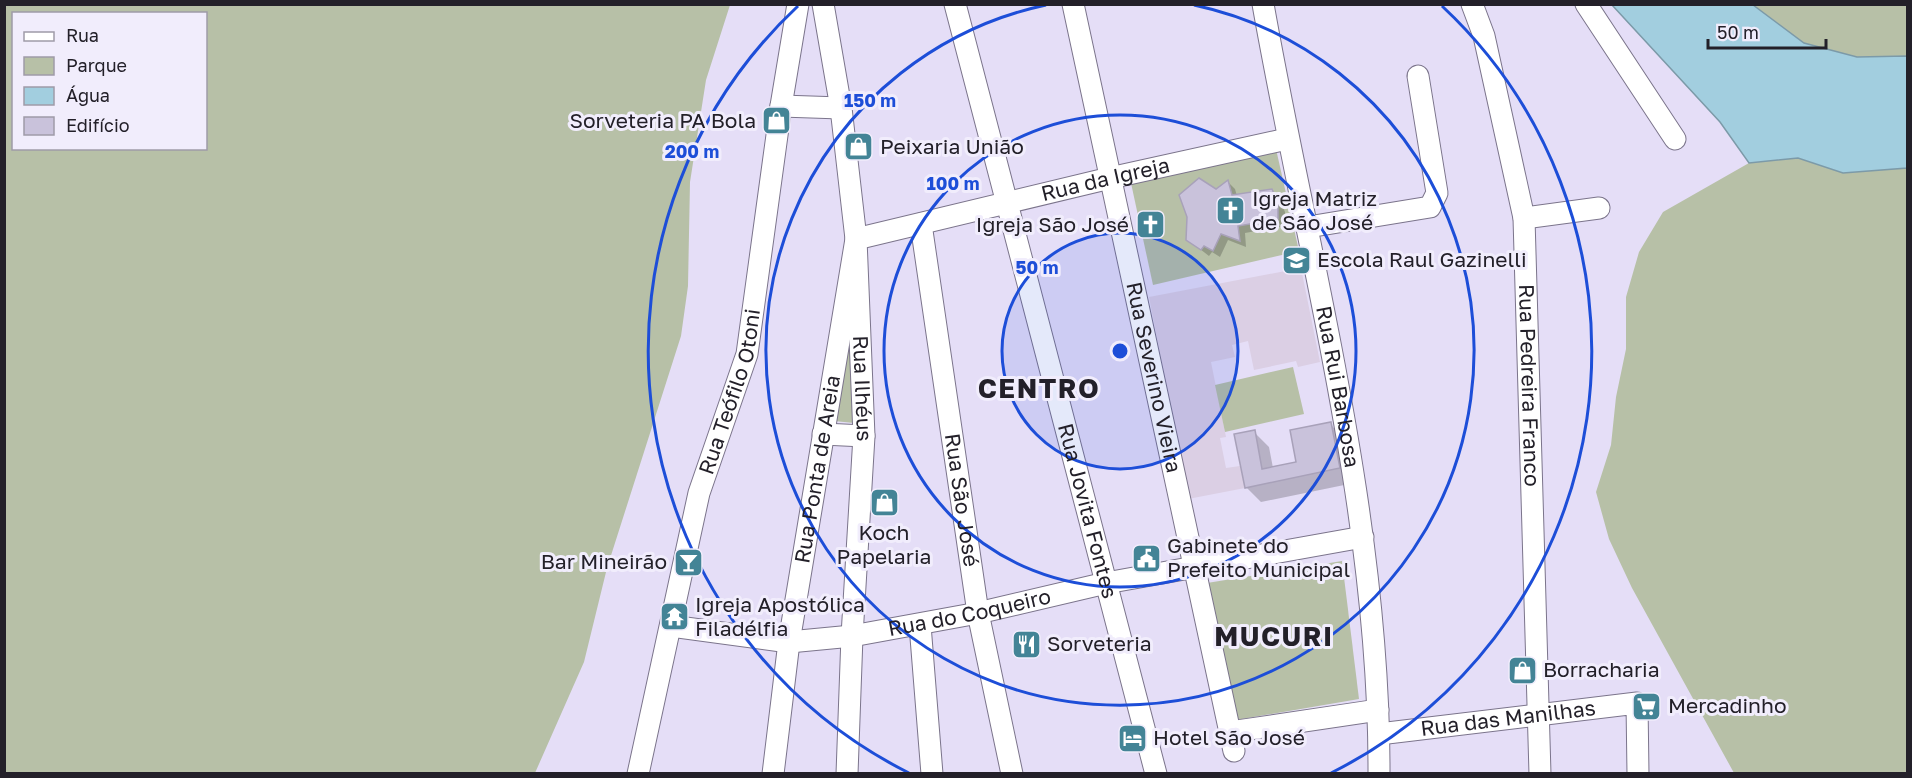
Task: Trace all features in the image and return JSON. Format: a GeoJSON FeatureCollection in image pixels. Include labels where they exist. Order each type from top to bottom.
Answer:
{"type":"FeatureCollection","features":[{"type":"Feature","properties":{"kind":"street","name":"Rua Teófilo Otoni"},"geometry":{"type":"LineString","coordinates":[[638,774],[699,493],[747,354],[781,106],[798,4]]}},
{"type":"Feature","properties":{"kind":"street","name":"Rua Ilhéus"},"geometry":{"type":"LineString","coordinates":[[823,4],[841,108],[856,239],[864,436],[852,636],[847,774]]}},
{"type":"Feature","properties":{"kind":"street","name":"Rua Jovita Fontes"},"geometry":{"type":"LineString","coordinates":[[955,4],[1156,774]]}},
{"type":"Feature","properties":{"kind":"street","name":"Rua Severino Vieira"},"geometry":{"type":"LineString","coordinates":[[1073,4],[1232,742],[1378,710]]}},
{"type":"Feature","properties":{"kind":"street","name":"Rua Rui Barbosa"},"geometry":{"type":"LineString","coordinates":[[1263,4],[1287,140],[1308,227],[1363,537],[1378,710],[1379,774]]}},
{"type":"Feature","properties":{"kind":"street","name":"Rua Pedreira Franco"},"geometry":{"type":"LineString","coordinates":[[1472,4],[1484,36],[1524,218],[1540,774]]}},
{"type":"Feature","properties":{"kind":"street"},"geometry":{"type":"LineString","coordinates":[[1586,4],[1675,139]]}},
{"type":"Feature","properties":{"kind":"street"},"geometry":{"type":"LineString","coordinates":[[1308,227],[1430,207],[1437,193],[1418,76]]}},
{"type":"Feature","properties":{"kind":"street"},"geometry":{"type":"LineString","coordinates":[[781,106],[841,108]]}},
{"type":"Feature","properties":{"kind":"street","name":"Rua da Igreja"},"geometry":{"type":"LineString","coordinates":[[856,239],[1110,178],[1287,140]]}},
{"type":"Feature","properties":{"kind":"street"},"geometry":{"type":"LineString","coordinates":[[1524,218],[1599,208]]}},
{"type":"Feature","properties":{"kind":"street","name":"Rua São José"},"geometry":{"type":"LineString","coordinates":[[921,224],[978,613],[1012,774]]}},
{"type":"Feature","properties":{"kind":"street","name":"Rua Ponta de Areia"},"geometry":{"type":"LineString","coordinates":[[773,774],[789,642],[856,239]]}},
{"type":"Feature","properties":{"kind":"street"},"geometry":{"type":"LineString","coordinates":[[823,434],[864,436]]}},
{"type":"Feature","properties":{"kind":"street","name":"Rua do Coqueiro"},"geometry":{"type":"LineString","coordinates":[[670,626],[789,642],[852,636],[920,625],[1193,566],[1363,537]]}},
{"type":"Feature","properties":{"kind":"street"},"geometry":{"type":"LineString","coordinates":[[920,625],[932,774]]}},
{"type":"Feature","properties":{"kind":"street","name":"Rua das Manilhas"},"geometry":{"type":"LineString","coordinates":[[1379,734],[1637,703],[1638,774]]}},
{"type":"Feature","properties":{"kind":"shaded area"},"geometry":{"type":"Polygon","coordinates":[[[1301,268],[1320,362],[1298,367],[1296,361],[1254,370],[1248,341],[1232,345],[1235,357],[1211,362],[1226,437],[1220,438],[1226,468],[1240,466],[1245,488],[1188,499],[1149,297],[1301,268]]]}},
{"type":"Feature","properties":{"kind":"green space"},"geometry":{"type":"Polygon","coordinates":[[[5,4],[730,5],[706,80],[690,182],[688,286],[681,336],[607,568],[584,662],[535,773],[5,773],[5,4]]]}},
{"type":"Feature","properties":{"kind":"green space"},"geometry":{"type":"Polygon","coordinates":[[[1753,5],[1907,5],[1907,56],[1857,57],[1804,43],[1753,5]]]}},
{"type":"Feature","properties":{"kind":"green space"},"geometry":{"type":"Polygon","coordinates":[[[1276,149],[1299,251],[1153,285],[1131,183],[1276,149]]]}},
{"type":"Feature","properties":{"kind":"green space"},"geometry":{"type":"Polygon","coordinates":[[[1798,158],[1843,173],[1907,168],[1907,773],[1734,773],[1632,588],[1609,539],[1596,492],[1611,445],[1616,397],[1626,349],[1626,297],[1639,252],[1663,212],[1749,163],[1798,158]]]}},
{"type":"Feature","properties":{"kind":"green space"},"geometry":{"type":"Polygon","coordinates":[[[850,334],[854,423],[834,421],[850,334]]]}},
{"type":"Feature","properties":{"kind":"green space"},"geometry":{"type":"Polygon","coordinates":[[[1293,367],[1304,414],[1225,432],[1215,385],[1293,367]]]}},
{"type":"Feature","properties":{"kind":"green space"},"geometry":{"type":"Polygon","coordinates":[[[1342,561],[1359,699],[1236,720],[1207,583],[1342,561]]]}},
{"type":"Feature","properties":{"kind":"water"},"geometry":{"type":"Polygon","coordinates":[[[1612,5],[1753,5],[1804,43],[1857,57],[1907,56],[1907,168],[1843,173],[1798,158],[1749,163],[1720,122],[1612,5]]]}},
{"type":"Feature","properties":{"kind":"building","name":"Igreja Matriz de São José"},"geometry":{"type":"Polygon","coordinates":[[[1199,178],[1216,189],[1228,180],[1232,195],[1272,189],[1278,203],[1278,219],[1238,226],[1240,241],[1221,234],[1213,251],[1204,246],[1201,250],[1186,240],[1187,217],[1179,195],[1199,178]]]}},
{"type":"Feature","properties":{"kind":"building"},"geometry":{"type":"Polygon","coordinates":[[[1331,422],[1340,468],[1245,488],[1234,434],[1255,430],[1262,469],[1296,462],[1290,430],[1331,422]]]}},
{"type":"Feature","properties":{"kind":"place","name":"Sorveteria PA Bola"},"geometry":{"type":"Point","coordinates":[777,121]}},
{"type":"Feature","properties":{"kind":"place","name":"Peixaria União"},"geometry":{"type":"Point","coordinates":[859,147]}},
{"type":"Feature","properties":{"kind":"place","name":"Igreja Matriz de São José"},"geometry":{"type":"Point","coordinates":[1231,211]}},
{"type":"Feature","properties":{"kind":"place","name":"Igreja São José"},"geometry":{"type":"Point","coordinates":[1150,225]}},
{"type":"Feature","properties":{"kind":"place","name":"Escola Raul Gazinelli"},"geometry":{"type":"Point","coordinates":[1296,260]}},
{"type":"Feature","properties":{"kind":"place","name":"Koch Papelaria"},"geometry":{"type":"Point","coordinates":[884,502]}},
{"type":"Feature","properties":{"kind":"place","name":"Gabinete do Prefeito Municipal"},"geometry":{"type":"Point","coordinates":[1146,558]}},
{"type":"Feature","properties":{"kind":"place","name":"Bar Mineirão"},"geometry":{"type":"Point","coordinates":[688,562]}},
{"type":"Feature","properties":{"kind":"place","name":"Igreja Apostólica Filadélfia"},"geometry":{"type":"Point","coordinates":[674,617]}},
{"type":"Feature","properties":{"kind":"place","name":"Sorveteria"},"geometry":{"type":"Point","coordinates":[1026,644]}},
{"type":"Feature","properties":{"kind":"place","name":"Borracharia"},"geometry":{"type":"Point","coordinates":[1522,670]}},
{"type":"Feature","properties":{"kind":"place","name":"Mercadinho"},"geometry":{"type":"Point","coordinates":[1647,706]}},
{"type":"Feature","properties":{"kind":"place","name":"Hotel São José"},"geometry":{"type":"Point","coordinates":[1132,738]}},
{"type":"Feature","properties":{"kind":"district","name":"CENTRO"},"geometry":{"type":"Point","coordinates":[1039,389]}},
{"type":"Feature","properties":{"kind":"district","name":"MUCURI"},"geometry":{"type":"Point","coordinates":[1274,637]}}]}
